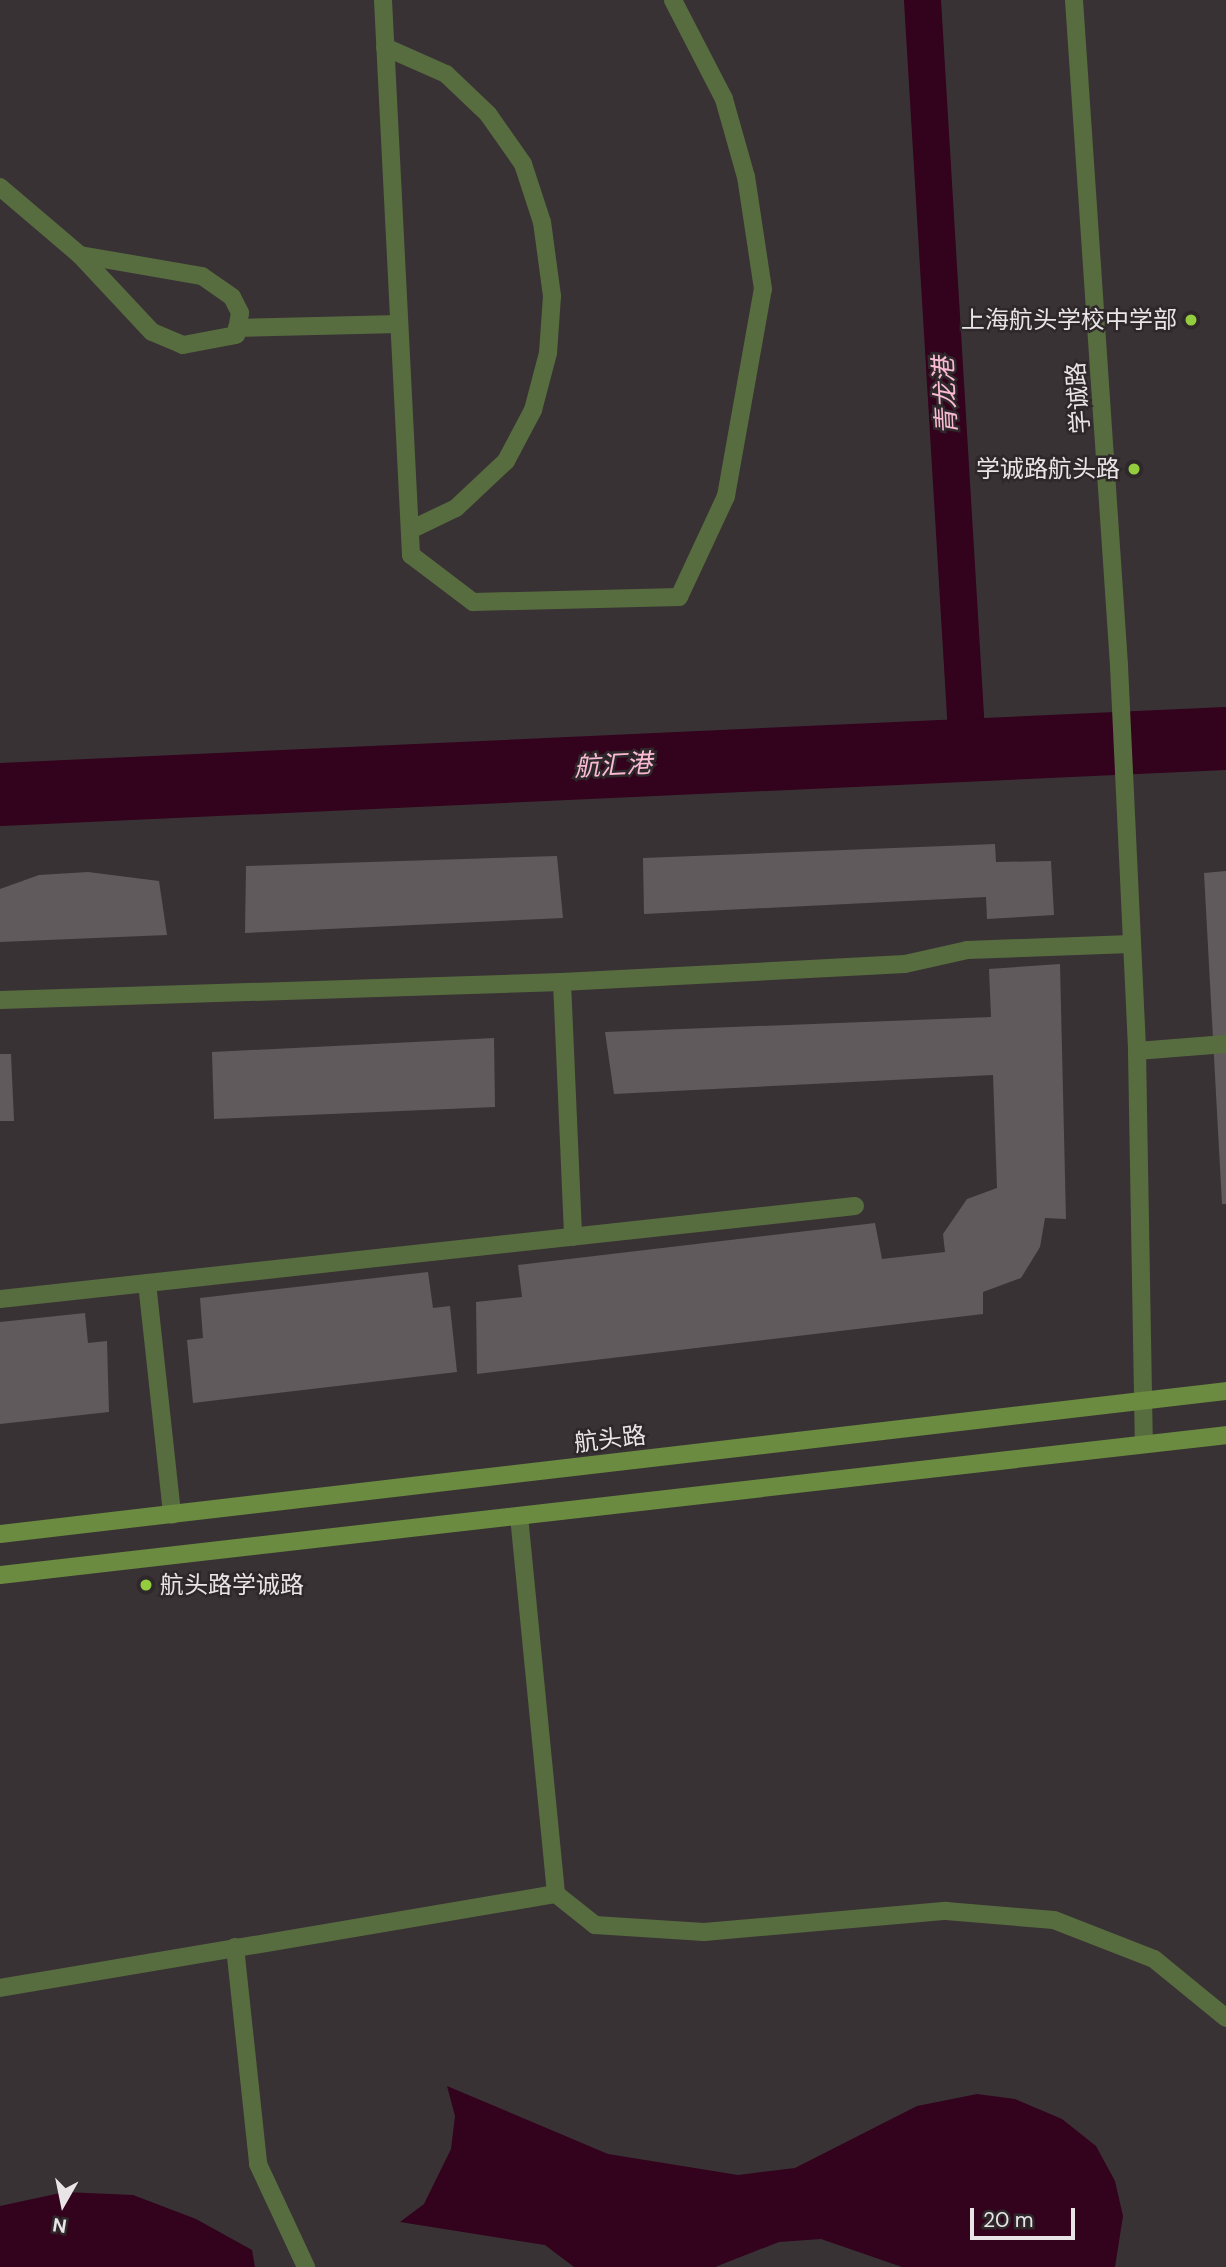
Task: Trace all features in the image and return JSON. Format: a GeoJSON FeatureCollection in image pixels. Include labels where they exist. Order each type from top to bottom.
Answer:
{"type":"FeatureCollection","features":[{"type":"Feature","properties":{"kind":"main road","name":"航头路"},"geometry":{"type":"LineString","coordinates":[[0,1534],[1226,1391]]}},
{"type":"Feature","properties":{"kind":"main road"},"geometry":{"type":"LineString","coordinates":[[0,1575],[1226,1435]]}},
{"type":"Feature","properties":{"kind":"street"},"geometry":{"type":"LineString","coordinates":[[383,0],[411,555],[472,602],[679,597],[703,556],[726,496],[763,289],[746,177],[724,99],[673,0]]}},
{"type":"Feature","properties":{"kind":"street","name":"学诚路"},"geometry":{"type":"LineString","coordinates":[[1074,0],[1119,666],[1137,1051],[1141,1401],[1144,1444]]}},
{"type":"Feature","properties":{"kind":"street"},"geometry":{"type":"LineString","coordinates":[[385,47],[446,74],[488,114],[523,164],[542,222],[552,296],[548,353],[533,410],[506,461],[456,508],[410,530]]}},
{"type":"Feature","properties":{"kind":"street"},"geometry":{"type":"LineString","coordinates":[[0,187],[80,255],[152,332],[183,345],[236,335],[240,313],[232,297],[202,276],[80,255]]}},
{"type":"Feature","properties":{"kind":"street"},"geometry":{"type":"LineString","coordinates":[[237,328],[399,324]]}},
{"type":"Feature","properties":{"kind":"street"},"geometry":{"type":"LineString","coordinates":[[0,1000],[562,982],[905,964],[967,950],[1131,944]]}},
{"type":"Feature","properties":{"kind":"street"},"geometry":{"type":"LineString","coordinates":[[562,982],[573,1237]]}},
{"type":"Feature","properties":{"kind":"street"},"geometry":{"type":"LineString","coordinates":[[1137,1051],[1226,1044]]}},
{"type":"Feature","properties":{"kind":"street"},"geometry":{"type":"LineString","coordinates":[[0,1299],[855,1206]]}},
{"type":"Feature","properties":{"kind":"street"},"geometry":{"type":"LineString","coordinates":[[147,1283],[172,1515]]}},
{"type":"Feature","properties":{"kind":"street"},"geometry":{"type":"LineString","coordinates":[[519,1516],[556,1894],[594,1925],[704,1932],[946,1911],[1054,1920],[1154,1959],[1226,2018]]}},
{"type":"Feature","properties":{"kind":"street"},"geometry":{"type":"LineString","coordinates":[[0,1988],[556,1894]]}},
{"type":"Feature","properties":{"kind":"street"},"geometry":{"type":"LineString","coordinates":[[235,1947],[258,2164],[306,2267]]}},
{"type":"Feature","properties":{"kind":"shaded area"},"geometry":{"type":"Polygon","coordinates":[[[447,2086],[608,2154],[738,2175],[795,2168],[917,2106],[977,2094],[1015,2099],[1062,2119],[1096,2146],[1115,2181],[1123,2216],[1115,2267],[902,2267],[821,2239],[779,2242],[715,2267],[574,2267],[545,2245],[400,2222],[424,2204],[451,2149],[455,2116],[447,2086]]]}},
{"type":"Feature","properties":{"kind":"shaded area"},"geometry":{"type":"Polygon","coordinates":[[[65,2192],[133,2195],[196,2219],[252,2250],[255,2267],[0,2267],[0,2206],[65,2192]]]}},
{"type":"Feature","properties":{"kind":"building"},"geometry":{"type":"Polygon","coordinates":[[[995,844],[996,862],[1051,861],[1054,915],[987,919],[986,897],[644,914],[643,858],[995,844]]]}},
{"type":"Feature","properties":{"kind":"building"},"geometry":{"type":"Polygon","coordinates":[[[557,856],[563,918],[245,933],[246,866],[557,856]]]}},
{"type":"Feature","properties":{"kind":"building"},"geometry":{"type":"Polygon","coordinates":[[[1226,871],[1226,1204],[1222,1204],[1204,873],[1226,871]]]}},
{"type":"Feature","properties":{"kind":"building"},"geometry":{"type":"Polygon","coordinates":[[[88,872],[159,881],[167,935],[0,942],[0,889],[39,875],[88,872]]]}},
{"type":"Feature","properties":{"kind":"building"},"geometry":{"type":"Polygon","coordinates":[[[1060,964],[1066,1219],[1045,1218],[1040,1247],[1021,1278],[983,1292],[983,1314],[477,1374],[476,1302],[522,1297],[518,1265],[875,1223],[882,1259],[945,1252],[943,1234],[967,1199],[997,1188],[993,1075],[614,1094],[605,1032],[991,1017],[989,969],[1060,964]]]}},
{"type":"Feature","properties":{"kind":"building"},"geometry":{"type":"Polygon","coordinates":[[[494,1038],[495,1107],[214,1119],[212,1052],[494,1038]]]}},
{"type":"Feature","properties":{"kind":"building"},"geometry":{"type":"Polygon","coordinates":[[[0,1054],[11,1054],[14,1121],[0,1121],[0,1054]]]}},
{"type":"Feature","properties":{"kind":"building"},"geometry":{"type":"Polygon","coordinates":[[[428,1272],[433,1308],[450,1306],[457,1372],[193,1403],[187,1340],[203,1338],[200,1298],[428,1272]]]}},
{"type":"Feature","properties":{"kind":"building"},"geometry":{"type":"Polygon","coordinates":[[[85,1313],[88,1343],[107,1341],[109,1412],[0,1424],[0,1322],[85,1313]]]}},
{"type":"Feature","properties":{"kind":"waterway","name":"青龙港"},"geometry":{"type":"LineString","coordinates":[[922,0],[967,749]]}},
{"type":"Feature","properties":{"kind":"waterway","name":"航汇港"},"geometry":{"type":"LineString","coordinates":[[0,794],[1226,738]]}},
{"type":"Feature","properties":{"kind":"place","name":"上海航头学校中学部"},"geometry":{"type":"Point","coordinates":[1191,320]}},
{"type":"Feature","properties":{"kind":"place","name":"学诚路航头路"},"geometry":{"type":"Point","coordinates":[1134,469]}},
{"type":"Feature","properties":{"kind":"place","name":"航头路学诚路"},"geometry":{"type":"Point","coordinates":[146,1585]}}]}
